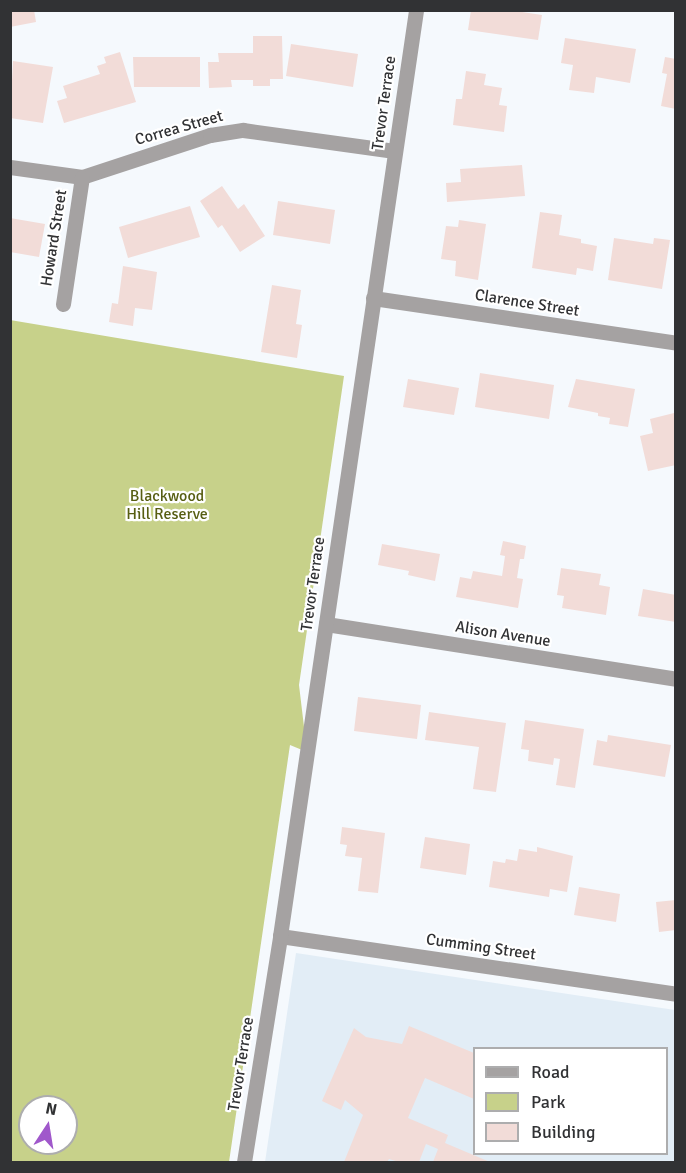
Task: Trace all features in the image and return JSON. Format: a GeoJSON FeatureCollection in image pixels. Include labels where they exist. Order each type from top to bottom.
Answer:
{"type":"FeatureCollection","features":[{"type":"Feature","properties":{"kind":"street","name":"Trevor Terrace"},"geometry":{"type":"LineString","coordinates":[[244,1162],[280,936],[416,10]]}},
{"type":"Feature","properties":{"kind":"street","name":"Correa Street"},"geometry":{"type":"LineString","coordinates":[[10,167],[82,177],[210,135],[243,130],[395,151]]}},
{"type":"Feature","properties":{"kind":"street","name":"Howard Street"},"geometry":{"type":"LineString","coordinates":[[63,304],[82,177]]}},
{"type":"Feature","properties":{"kind":"street","name":"Clarence Street"},"geometry":{"type":"LineString","coordinates":[[374,298],[675,344]]}},
{"type":"Feature","properties":{"kind":"street","name":"Alison Avenue"},"geometry":{"type":"LineString","coordinates":[[326,624],[675,679]]}},
{"type":"Feature","properties":{"kind":"street","name":"Cumming Street"},"geometry":{"type":"LineString","coordinates":[[280,936],[675,994]]}},
{"type":"Feature","properties":{"kind":"shaded area"},"geometry":{"type":"Polygon","coordinates":[[[296,953],[675,1010],[675,1162],[265,1162],[296,953]]]}},
{"type":"Feature","properties":{"kind":"green space","name":"Blackwood Hill Reserve"},"geometry":{"type":"Polygon","coordinates":[[[10,320],[344,376],[299,685],[307,752],[290,745],[229,1162],[11,1162],[10,320]]]}},
{"type":"Feature","properties":{"kind":"building"},"geometry":{"type":"Polygon","coordinates":[[[10,10],[34,10],[36,22],[10,27],[10,10]]]}},
{"type":"Feature","properties":{"kind":"building"},"geometry":{"type":"Polygon","coordinates":[[[471,10],[509,10],[542,15],[538,40],[468,30],[471,10]]]}},
{"type":"Feature","properties":{"kind":"building"},"geometry":{"type":"Polygon","coordinates":[[[253,36],[282,36],[283,79],[270,79],[270,86],[253,86],[253,80],[231,80],[232,87],[209,88],[208,62],[219,62],[218,53],[253,53],[253,36]]]}},
{"type":"Feature","properties":{"kind":"building"},"geometry":{"type":"Polygon","coordinates":[[[565,38],[636,49],[630,83],[596,77],[594,93],[569,90],[573,65],[561,63],[565,38]]]}},
{"type":"Feature","properties":{"kind":"building"},"geometry":{"type":"Polygon","coordinates":[[[291,44],[358,54],[353,87],[286,76],[291,44]]]}},
{"type":"Feature","properties":{"kind":"building"},"geometry":{"type":"Polygon","coordinates":[[[120,52],[136,102],[64,123],[57,101],[67,98],[63,86],[100,74],[97,66],[106,63],[104,57],[120,52]]]}},
{"type":"Feature","properties":{"kind":"building"},"geometry":{"type":"Polygon","coordinates":[[[133,57],[200,57],[200,87],[134,87],[133,57]]]}},
{"type":"Feature","properties":{"kind":"building"},"geometry":{"type":"Polygon","coordinates":[[[665,57],[676,59],[676,109],[661,106],[667,74],[662,73],[665,57]]]}},
{"type":"Feature","properties":{"kind":"building"},"geometry":{"type":"Polygon","coordinates":[[[13,61],[53,67],[43,123],[10,118],[13,61]]]}},
{"type":"Feature","properties":{"kind":"building"},"geometry":{"type":"Polygon","coordinates":[[[466,71],[486,74],[484,85],[502,88],[499,105],[507,106],[504,132],[453,125],[456,99],[462,99],[466,71]]]}},
{"type":"Feature","properties":{"kind":"building"},"geometry":{"type":"Polygon","coordinates":[[[522,165],[525,196],[447,202],[446,183],[461,182],[460,169],[522,165]]]}},
{"type":"Feature","properties":{"kind":"building"},"geometry":{"type":"Polygon","coordinates":[[[222,186],[238,209],[244,204],[265,236],[240,252],[222,225],[218,228],[200,201],[222,186]]]}},
{"type":"Feature","properties":{"kind":"building"},"geometry":{"type":"Polygon","coordinates":[[[278,201],[335,210],[330,244],[273,235],[278,201]]]}},
{"type":"Feature","properties":{"kind":"building"},"geometry":{"type":"Polygon","coordinates":[[[190,206],[200,237],[128,258],[119,227],[190,206]]]}},
{"type":"Feature","properties":{"kind":"building"},"geometry":{"type":"Polygon","coordinates":[[[540,212],[562,215],[559,235],[581,239],[581,243],[597,246],[593,271],[577,268],[576,275],[532,268],[540,212]]]}},
{"type":"Feature","properties":{"kind":"building"},"geometry":{"type":"Polygon","coordinates":[[[10,218],[45,224],[39,257],[10,252],[10,218]]]}},
{"type":"Feature","properties":{"kind":"building"},"geometry":{"type":"Polygon","coordinates":[[[459,220],[486,224],[478,280],[455,276],[456,261],[441,259],[446,226],[458,227],[459,220]]]}},
{"type":"Feature","properties":{"kind":"building"},"geometry":{"type":"Polygon","coordinates":[[[614,238],[653,244],[654,238],[670,240],[662,289],[608,280],[614,238]]]}},
{"type":"Feature","properties":{"kind":"building"},"geometry":{"type":"Polygon","coordinates":[[[123,266],[157,272],[152,310],[135,308],[133,326],[109,322],[112,303],[118,304],[123,266]]]}},
{"type":"Feature","properties":{"kind":"building"},"geometry":{"type":"Polygon","coordinates":[[[272,285],[301,290],[296,324],[302,325],[297,358],[261,352],[272,285]]]}},
{"type":"Feature","properties":{"kind":"building"},"geometry":{"type":"Polygon","coordinates":[[[480,373],[554,385],[549,419],[475,407],[480,373]]]}},
{"type":"Feature","properties":{"kind":"building"},"geometry":{"type":"Polygon","coordinates":[[[408,379],[459,388],[454,415],[403,407],[408,379]]]}},
{"type":"Feature","properties":{"kind":"building"},"geometry":{"type":"Polygon","coordinates":[[[576,379],[635,389],[628,427],[609,424],[610,418],[598,416],[598,413],[568,407],[576,379]]]}},
{"type":"Feature","properties":{"kind":"building"},"geometry":{"type":"Polygon","coordinates":[[[674,413],[676,465],[648,471],[640,436],[653,433],[650,419],[674,413]]]}},
{"type":"Feature","properties":{"kind":"building"},"geometry":{"type":"Polygon","coordinates":[[[503,541],[526,546],[524,559],[520,559],[517,578],[523,579],[518,608],[456,597],[460,577],[471,579],[473,571],[502,576],[505,556],[500,555],[503,541]]]}},
{"type":"Feature","properties":{"kind":"building"},"geometry":{"type":"Polygon","coordinates":[[[382,544],[440,554],[435,581],[408,575],[409,571],[378,565],[382,544]]]}},
{"type":"Feature","properties":{"kind":"building"},"geometry":{"type":"Polygon","coordinates":[[[561,568],[601,574],[599,585],[610,587],[606,615],[562,608],[564,596],[557,595],[561,568]]]}},
{"type":"Feature","properties":{"kind":"building"},"geometry":{"type":"Polygon","coordinates":[[[643,589],[676,595],[676,622],[638,616],[643,589]]]}},
{"type":"Feature","properties":{"kind":"building"},"geometry":{"type":"Polygon","coordinates":[[[358,697],[421,705],[417,739],[354,731],[358,697]]]}},
{"type":"Feature","properties":{"kind":"building"},"geometry":{"type":"Polygon","coordinates":[[[429,712],[506,723],[496,792],[473,789],[479,747],[425,740],[429,712]]]}},
{"type":"Feature","properties":{"kind":"building"},"geometry":{"type":"Polygon","coordinates":[[[525,720],[584,729],[575,788],[556,785],[560,759],[554,758],[553,765],[528,761],[529,750],[521,749],[525,720]]]}},
{"type":"Feature","properties":{"kind":"building"},"geometry":{"type":"Polygon","coordinates":[[[608,735],[671,745],[665,777],[593,765],[597,740],[607,742],[608,735]]]}},
{"type":"Feature","properties":{"kind":"building"},"geometry":{"type":"Polygon","coordinates":[[[342,827],[385,833],[378,893],[358,891],[362,858],[345,856],[347,845],[340,844],[342,827]]]}},
{"type":"Feature","properties":{"kind":"building"},"geometry":{"type":"Polygon","coordinates":[[[425,837],[470,844],[466,875],[420,868],[425,837]]]}},
{"type":"Feature","properties":{"kind":"building"},"geometry":{"type":"Polygon","coordinates":[[[537,847],[573,856],[567,892],[550,889],[549,897],[489,887],[493,861],[505,863],[506,859],[517,861],[519,849],[537,852],[537,847]]]}},
{"type":"Feature","properties":{"kind":"building"},"geometry":{"type":"Polygon","coordinates":[[[579,887],[620,894],[616,922],[574,915],[579,887]]]}},
{"type":"Feature","properties":{"kind":"building"},"geometry":{"type":"Polygon","coordinates":[[[676,900],[676,930],[659,932],[656,902],[676,900]]]}},
{"type":"Feature","properties":{"kind":"building"},"geometry":{"type":"Polygon","coordinates":[[[409,1026],[473,1053],[473,1099],[425,1078],[408,1118],[448,1135],[445,1143],[490,1162],[433,1162],[438,1149],[426,1144],[419,1162],[399,1162],[389,1159],[387,1162],[344,1162],[363,1115],[345,1100],[341,1110],[322,1101],[354,1028],[366,1037],[402,1044],[409,1026]]]}}]}
